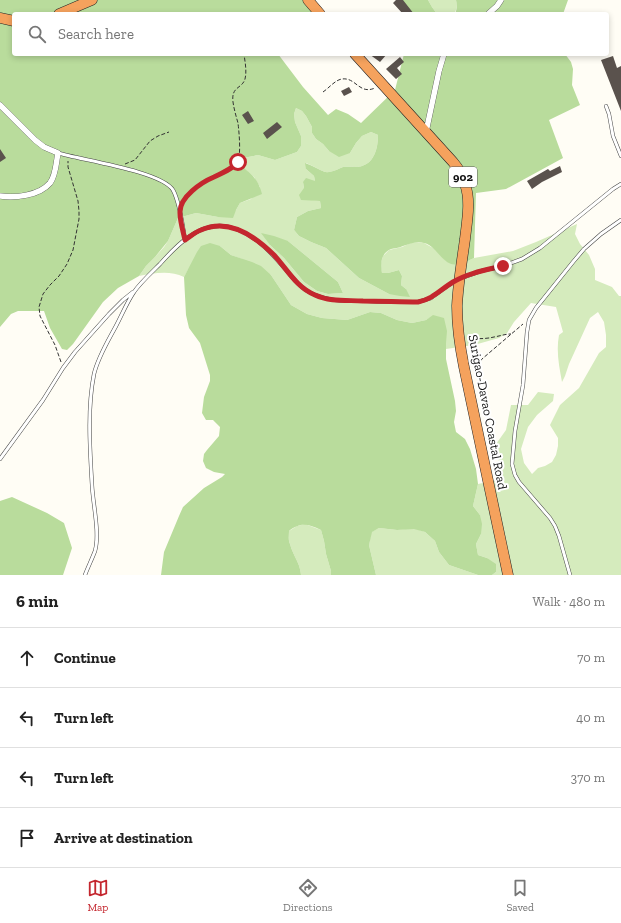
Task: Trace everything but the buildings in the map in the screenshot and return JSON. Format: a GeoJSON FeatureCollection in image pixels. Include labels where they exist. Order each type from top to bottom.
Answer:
{"type":"FeatureCollection","features":[{"type":"Feature","properties":{"kind":"highway"},"geometry":{"type":"LineString","coordinates":[[64,12],[92,0]]}},
{"type":"Feature","properties":{"kind":"highway"},"geometry":{"type":"LineString","coordinates":[[308,0],[318,12]]}},
{"type":"Feature","properties":{"kind":"highway"},"geometry":{"type":"LineString","coordinates":[[0,18],[12,21]]}},
{"type":"Feature","properties":{"kind":"highway","name":"Surigao-Davao Coastal Road"},"geometry":{"type":"LineString","coordinates":[[357,56],[460,170],[466,185],[468,217],[457,305],[458,337],[508,575]]}},
{"type":"Feature","properties":{"kind":"street"},"geometry":{"type":"LineString","coordinates":[[490,12],[501,0]]}},
{"type":"Feature","properties":{"kind":"street"},"geometry":{"type":"LineString","coordinates":[[426,133],[443,56]]}},
{"type":"Feature","properties":{"kind":"street"},"geometry":{"type":"LineString","coordinates":[[0,105],[35,140],[44,147],[58,153],[56,170],[50,183],[45,187],[39,191],[24,196],[0,196]]}},
{"type":"Feature","properties":{"kind":"lane"},"geometry":{"type":"LineString","coordinates":[[606,106],[613,136],[621,156]]}},
{"type":"Feature","properties":{"kind":"lane"},"geometry":{"type":"LineString","coordinates":[[58,153],[117,166],[159,179],[166,183],[172,188],[175,194],[185,240]]}},
{"type":"Feature","properties":{"kind":"lane"},"geometry":{"type":"LineString","coordinates":[[0,459],[43,400],[75,352],[109,314],[134,291],[167,256],[185,240],[200,230],[221,226],[232,227],[244,232],[273,255],[300,286],[316,295],[334,300],[418,302],[431,298],[452,282],[460,278],[503,266],[531,254],[621,184]]}},
{"type":"Feature","properties":{"kind":"lane"},"geometry":{"type":"LineString","coordinates":[[570,575],[555,526],[519,482],[512,464],[515,431],[523,385],[527,332],[529,320],[536,308],[584,249],[601,234],[621,220]]}},
{"type":"Feature","properties":{"kind":"lane"},"geometry":{"type":"LineString","coordinates":[[85,575],[95,551],[96,540],[90,441],[90,411],[94,374],[99,359],[134,291]]}},
{"type":"Feature","properties":{"kind":"path"},"geometry":{"type":"LineString","coordinates":[[179,211],[183,199],[187,195],[205,182],[235,166],[238,162],[238,123],[233,97],[236,88],[245,81],[244,56]]}},
{"type":"Feature","properties":{"kind":"path"},"geometry":{"type":"LineString","coordinates":[[323,92],[342,79],[348,79],[362,89],[367,90],[374,88],[381,83]]}},
{"type":"Feature","properties":{"kind":"path"},"geometry":{"type":"LineString","coordinates":[[117,166],[135,160],[150,141],[169,132]]}},
{"type":"Feature","properties":{"kind":"path"},"geometry":{"type":"LineString","coordinates":[[63,368],[55,345],[40,316],[39,307],[43,294],[59,276],[67,264],[73,250],[79,211],[78,200],[68,166],[68,156]]}},
{"type":"Feature","properties":{"kind":"path"},"geometry":{"type":"LineString","coordinates":[[473,372],[482,359],[529,320]]}},
{"type":"Feature","properties":{"kind":"path"},"geometry":{"type":"LineString","coordinates":[[458,337],[477,339],[511,334]]}},
{"type":"Feature","properties":{"kind":"green space"},"geometry":{"type":"Polygon","coordinates":[[[0,0],[303,0],[314,12],[12,12],[12,56],[280,56],[303,87],[328,115],[336,109],[348,114],[361,123],[395,90],[404,56],[566,56],[571,62],[573,69],[572,85],[580,105],[549,120],[563,158],[506,189],[476,193],[474,258],[460,264],[451,264],[432,247],[421,242],[391,249],[385,253],[381,263],[382,273],[399,270],[402,276],[401,285],[406,289],[410,297],[389,294],[359,278],[326,248],[299,236],[294,230],[297,217],[308,211],[321,208],[320,201],[301,200],[299,195],[304,188],[303,182],[306,178],[315,181],[314,176],[306,169],[305,163],[325,172],[334,171],[343,167],[362,166],[373,158],[378,135],[371,132],[362,136],[350,153],[339,157],[329,151],[316,139],[312,133],[312,127],[306,116],[302,111],[296,108],[294,114],[295,122],[301,136],[301,146],[297,152],[275,160],[258,155],[238,159],[239,164],[256,180],[262,194],[240,203],[233,218],[196,213],[178,218],[168,241],[155,257],[139,276],[118,288],[103,302],[67,350],[62,349],[50,328],[44,311],[18,311],[11,314],[0,327],[0,0]]]}},
{"type":"Feature","properties":{"kind":"green space"},"geometry":{"type":"Polygon","coordinates":[[[400,0],[428,0],[436,12],[408,12],[400,0]]]}},
{"type":"Feature","properties":{"kind":"green space"},"geometry":{"type":"Polygon","coordinates":[[[428,0],[456,0],[457,5],[455,12],[436,12],[428,0]]]}},
{"type":"Feature","properties":{"kind":"green space"},"geometry":{"type":"Polygon","coordinates":[[[456,0],[568,0],[564,12],[456,12],[456,0]]]}},
{"type":"Feature","properties":{"kind":"green space"},"geometry":{"type":"Polygon","coordinates":[[[296,108],[302,111],[312,127],[312,133],[316,139],[329,151],[350,153],[362,136],[371,132],[378,135],[373,158],[362,166],[343,167],[334,171],[325,172],[306,163],[306,169],[314,176],[315,181],[303,182],[304,188],[312,200],[320,201],[321,208],[308,211],[297,217],[294,230],[299,236],[326,248],[359,278],[389,294],[406,289],[401,285],[402,276],[399,270],[382,273],[380,266],[383,256],[389,250],[402,247],[413,242],[424,243],[435,249],[445,260],[452,264],[461,264],[474,258],[513,251],[577,224],[575,234],[580,244],[589,255],[595,269],[595,280],[612,287],[619,296],[621,296],[621,575],[492,575],[496,572],[487,558],[478,555],[476,544],[481,534],[480,515],[473,506],[478,484],[502,479],[496,444],[506,430],[511,405],[528,405],[538,392],[554,394],[553,401],[537,415],[528,427],[521,449],[524,463],[532,474],[538,468],[552,462],[556,455],[558,438],[550,425],[560,405],[579,388],[599,353],[606,347],[604,322],[598,312],[590,318],[562,382],[558,347],[559,335],[563,332],[556,307],[531,303],[514,322],[507,333],[499,338],[474,345],[446,349],[446,342],[433,316],[426,320],[412,323],[397,320],[381,313],[370,312],[347,320],[322,318],[307,314],[291,305],[271,275],[242,259],[231,255],[220,246],[188,270],[184,277],[173,273],[156,273],[139,276],[146,266],[164,247],[178,218],[196,213],[218,217],[236,210],[240,203],[251,199],[260,187],[254,177],[239,164],[238,159],[258,155],[275,160],[297,152],[301,146],[301,136],[295,122],[294,114],[296,108]],[[288,241],[270,245],[284,258],[304,282],[317,291],[328,294],[343,293],[338,282],[288,241]]]}},
{"type":"Feature","properties":{"kind":"green space"},"geometry":{"type":"Polygon","coordinates":[[[261,233],[288,241],[338,282],[343,293],[328,294],[317,291],[304,282],[261,233]]]}},
{"type":"Feature","properties":{"kind":"green space"},"geometry":{"type":"Polygon","coordinates":[[[210,243],[220,246],[231,255],[261,266],[271,275],[291,305],[307,314],[322,318],[347,320],[370,312],[381,313],[397,320],[412,323],[426,320],[433,315],[444,318],[447,331],[446,359],[455,401],[456,411],[454,422],[456,432],[465,439],[470,449],[476,469],[478,484],[473,506],[480,515],[482,524],[481,534],[476,544],[478,555],[487,558],[496,564],[496,572],[492,575],[478,575],[449,565],[439,552],[435,541],[425,532],[414,529],[397,530],[379,528],[372,532],[369,545],[376,575],[331,575],[321,530],[312,526],[301,525],[289,531],[289,542],[301,575],[161,575],[164,552],[183,507],[204,488],[225,474],[214,472],[206,468],[203,461],[204,454],[219,436],[220,427],[213,420],[206,420],[202,413],[204,397],[210,381],[210,375],[200,343],[189,328],[186,315],[184,277],[201,246],[210,243]]]}},
{"type":"Feature","properties":{"kind":"green space"},"geometry":{"type":"Polygon","coordinates":[[[12,497],[47,513],[64,523],[72,548],[63,575],[0,575],[0,501],[12,497]]]}},
{"type":"Feature","properties":{"kind":"green space"},"geometry":{"type":"Polygon","coordinates":[[[305,524],[321,530],[331,575],[301,575],[289,542],[289,531],[297,526],[305,524]]]}},
{"type":"Feature","properties":{"kind":"green space"},"geometry":{"type":"Polygon","coordinates":[[[379,528],[397,530],[414,528],[425,532],[435,541],[439,552],[449,565],[478,575],[376,575],[369,545],[371,532],[379,528]]]}},
{"type":"Feature","properties":{"kind":"route"},"geometry":{"type":"LineString","coordinates":[[238,162],[235,166],[205,182],[183,199],[179,211],[185,240],[200,230],[211,227],[232,227],[244,232],[273,255],[300,286],[323,298],[334,300],[425,301],[460,278],[503,266]]}}]}
